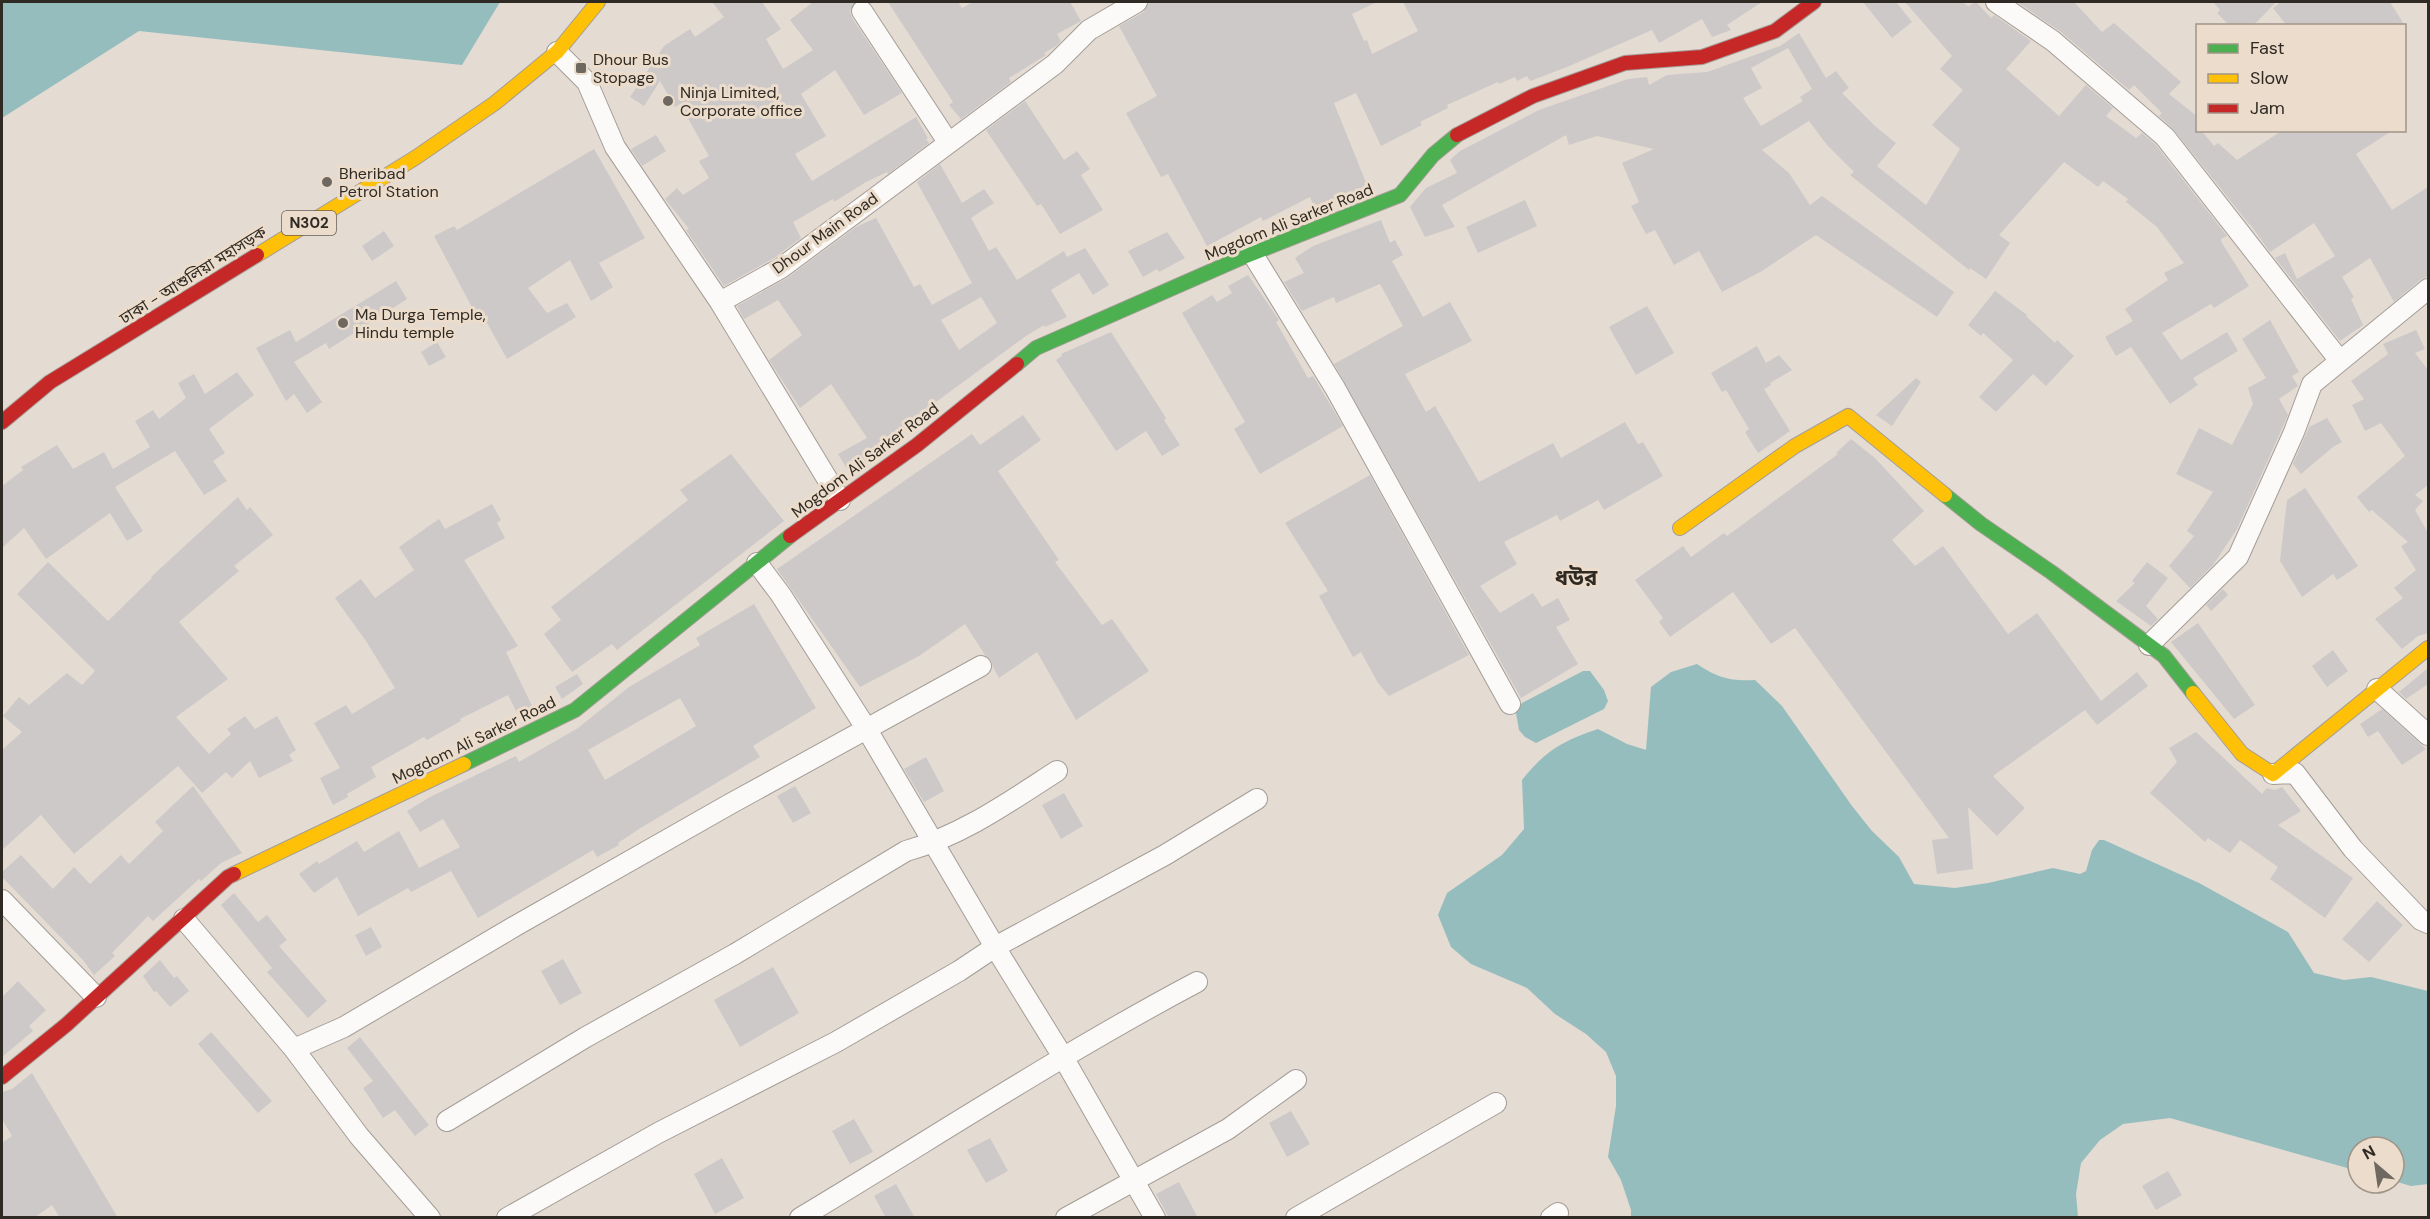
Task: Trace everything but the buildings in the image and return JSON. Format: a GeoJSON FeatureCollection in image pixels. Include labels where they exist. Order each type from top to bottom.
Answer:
{"type":"FeatureCollection","features":[{"type":"Feature","properties":{"kind":"main road","name":"ঢাকা - আশুলিয়া মহাসড়ক"},"geometry":{"type":"LineString","coordinates":[[2,422],[50,382],[415,158],[495,103],[557,52],[598,2]]}},
{"type":"Feature","properties":{"kind":"main road","name":"Mogdom Ali Sarker Road"},"geometry":{"type":"LineString","coordinates":[[2,1077],[96,998],[228,877],[575,710],[757,563],[917,445],[1036,348],[1252,253],[1400,195],[1433,155],[1452,137],[1533,96],[1625,63],[1702,57],[1775,31],[1814,2]]}},
{"type":"Feature","properties":{"kind":"main road"},"geometry":{"type":"LineString","coordinates":[[1680,528],[1795,446],[1848,416],[1981,524],[2051,572],[2164,656],[2242,754],[2273,774],[2428,648]]}},
{"type":"Feature","properties":{"kind":"street","name":"Dhour Main Road"},"geometry":{"type":"LineString","coordinates":[[720,302],[781,268],[1055,64],[1089,30],[1137,2]]}},
{"type":"Feature","properties":{"kind":"street"},"geometry":{"type":"LineString","coordinates":[[1996,2],[2053,41],[2165,137],[2340,362]]}},
{"type":"Feature","properties":{"kind":"street"},"geometry":{"type":"LineString","coordinates":[[862,11],[948,142]]}},
{"type":"Feature","properties":{"kind":"street"},"geometry":{"type":"LineString","coordinates":[[557,52],[587,82],[615,147],[720,302],[840,500]]}},
{"type":"Feature","properties":{"kind":"street"},"geometry":{"type":"LineString","coordinates":[[1252,253],[1335,388],[1510,704]]}},
{"type":"Feature","properties":{"kind":"street"},"geometry":{"type":"LineString","coordinates":[[2149,645],[2238,557],[2313,384],[2428,289]]}},
{"type":"Feature","properties":{"kind":"street"},"geometry":{"type":"LineString","coordinates":[[757,563],[781,595],[866,728],[995,947],[1063,1057],[1155,1218]]}},
{"type":"Feature","properties":{"kind":"street"},"geometry":{"type":"LineString","coordinates":[[294,1049],[344,1027],[528,919],[866,728],[981,666]]}},
{"type":"Feature","properties":{"kind":"street"},"geometry":{"type":"LineString","coordinates":[[2377,689],[2428,735]]}},
{"type":"Feature","properties":{"kind":"street"},"geometry":{"type":"LineString","coordinates":[[447,1121],[586,1037],[735,954],[906,851],[935,843],[994,812],[1057,771]]}},
{"type":"Feature","properties":{"kind":"street"},"geometry":{"type":"LineString","coordinates":[[2273,774],[2295,773],[2353,849],[2421,920],[2428,923]]}},
{"type":"Feature","properties":{"kind":"street"},"geometry":{"type":"LineString","coordinates":[[507,1218],[658,1133],[836,1041],[959,971],[995,947],[1099,892],[1257,800]]}},
{"type":"Feature","properties":{"kind":"street"},"geometry":{"type":"LineString","coordinates":[[2,900],[96,998]]}},
{"type":"Feature","properties":{"kind":"street"},"geometry":{"type":"LineString","coordinates":[[184,919],[294,1049],[359,1136],[430,1218]]}},
{"type":"Feature","properties":{"kind":"street"},"geometry":{"type":"LineString","coordinates":[[800,1218],[1063,1057],[1197,982]]}},
{"type":"Feature","properties":{"kind":"street"},"geometry":{"type":"LineString","coordinates":[[1065,1218],[1228,1129],[1296,1080]]}},
{"type":"Feature","properties":{"kind":"street"},"geometry":{"type":"LineString","coordinates":[[1296,1218],[1496,1103]]}},
{"type":"Feature","properties":{"kind":"water"},"geometry":{"type":"Polygon","coordinates":[[[2,2],[500,2],[462,65],[139,31],[2,118],[2,2]]]}},
{"type":"Feature","properties":{"kind":"water"},"geometry":{"type":"Polygon","coordinates":[[[1697,664],[1724,678],[1755,680],[1782,706],[1852,806],[1872,831],[1899,857],[1914,884],[1955,888],[2053,868],[2080,874],[2086,871],[2092,850],[2099,840],[2104,840],[2199,883],[2288,932],[2314,973],[2344,980],[2371,977],[2428,991],[2428,1184],[2406,1185],[2406,1135],[2346,1135],[2346,1168],[2170,1118],[2123,1124],[2100,1140],[2081,1163],[2076,1194],[2078,1217],[1631,1217],[1631,1210],[1621,1180],[1608,1157],[1616,1106],[1616,1076],[1606,1052],[1586,1034],[1555,1014],[1527,988],[1471,964],[1451,947],[1438,915],[1447,893],[1502,855],[1524,829],[1522,780],[1547,754],[1565,742],[1598,729],[1627,744],[1646,750],[1651,687],[1671,672],[1697,664]]]}},
{"type":"Feature","properties":{"kind":"water"},"geometry":{"type":"Polygon","coordinates":[[[1583,671],[1590,671],[1604,690],[1608,701],[1604,709],[1536,743],[1525,737],[1519,730],[1516,713],[1522,703],[1583,671]]]}},
{"type":"Feature","properties":{"kind":"traffic: fast"},"geometry":{"type":"LineString","coordinates":[[1017,364],[1036,348],[1241,258],[1400,195],[1433,155],[1457,135]]}},
{"type":"Feature","properties":{"kind":"traffic: fast"},"geometry":{"type":"LineString","coordinates":[[1945,495],[1981,524],[2051,572],[2164,656],[2193,693]]}},
{"type":"Feature","properties":{"kind":"traffic: fast"},"geometry":{"type":"LineString","coordinates":[[464,764],[575,710],[790,536]]}},
{"type":"Feature","properties":{"kind":"traffic: slow"},"geometry":{"type":"LineString","coordinates":[[257,255],[415,158],[495,103],[557,52],[598,2]]}},
{"type":"Feature","properties":{"kind":"traffic: slow"},"geometry":{"type":"LineString","coordinates":[[1680,528],[1795,446],[1848,416],[1945,495]]}},
{"type":"Feature","properties":{"kind":"traffic: slow"},"geometry":{"type":"LineString","coordinates":[[2193,693],[2242,754],[2273,774],[2428,648]]}},
{"type":"Feature","properties":{"kind":"traffic: slow"},"geometry":{"type":"LineString","coordinates":[[234,874],[464,764]]}},
{"type":"Feature","properties":{"kind":"traffic: jam"},"geometry":{"type":"LineString","coordinates":[[1457,135],[1533,96],[1625,63],[1702,57],[1775,31],[1814,2]]}},
{"type":"Feature","properties":{"kind":"traffic: jam"},"geometry":{"type":"LineString","coordinates":[[2,422],[50,382],[257,255]]}},
{"type":"Feature","properties":{"kind":"traffic: jam"},"geometry":{"type":"LineString","coordinates":[[790,536],[917,445],[1017,364]]}},
{"type":"Feature","properties":{"kind":"traffic: jam"},"geometry":{"type":"LineString","coordinates":[[2,1077],[66,1025],[234,874]]}},
{"type":"Feature","properties":{"kind":"place","name":"Dhour Bus Stopage"},"geometry":{"type":"Point","coordinates":[581,68]}},
{"type":"Feature","properties":{"kind":"place","name":"Ninja Limited, Corporate office"},"geometry":{"type":"Point","coordinates":[668,101]}},
{"type":"Feature","properties":{"kind":"place","name":"Bheribad Petrol Station"},"geometry":{"type":"Point","coordinates":[327,182]}},
{"type":"Feature","properties":{"kind":"place","name":"Ma Durga Temple, Hindu temple"},"geometry":{"type":"Point","coordinates":[343,323]}},
{"type":"Feature","properties":{"kind":"district","name":"ধউর"},"geometry":{"type":"Point","coordinates":[1576,577]}}]}
